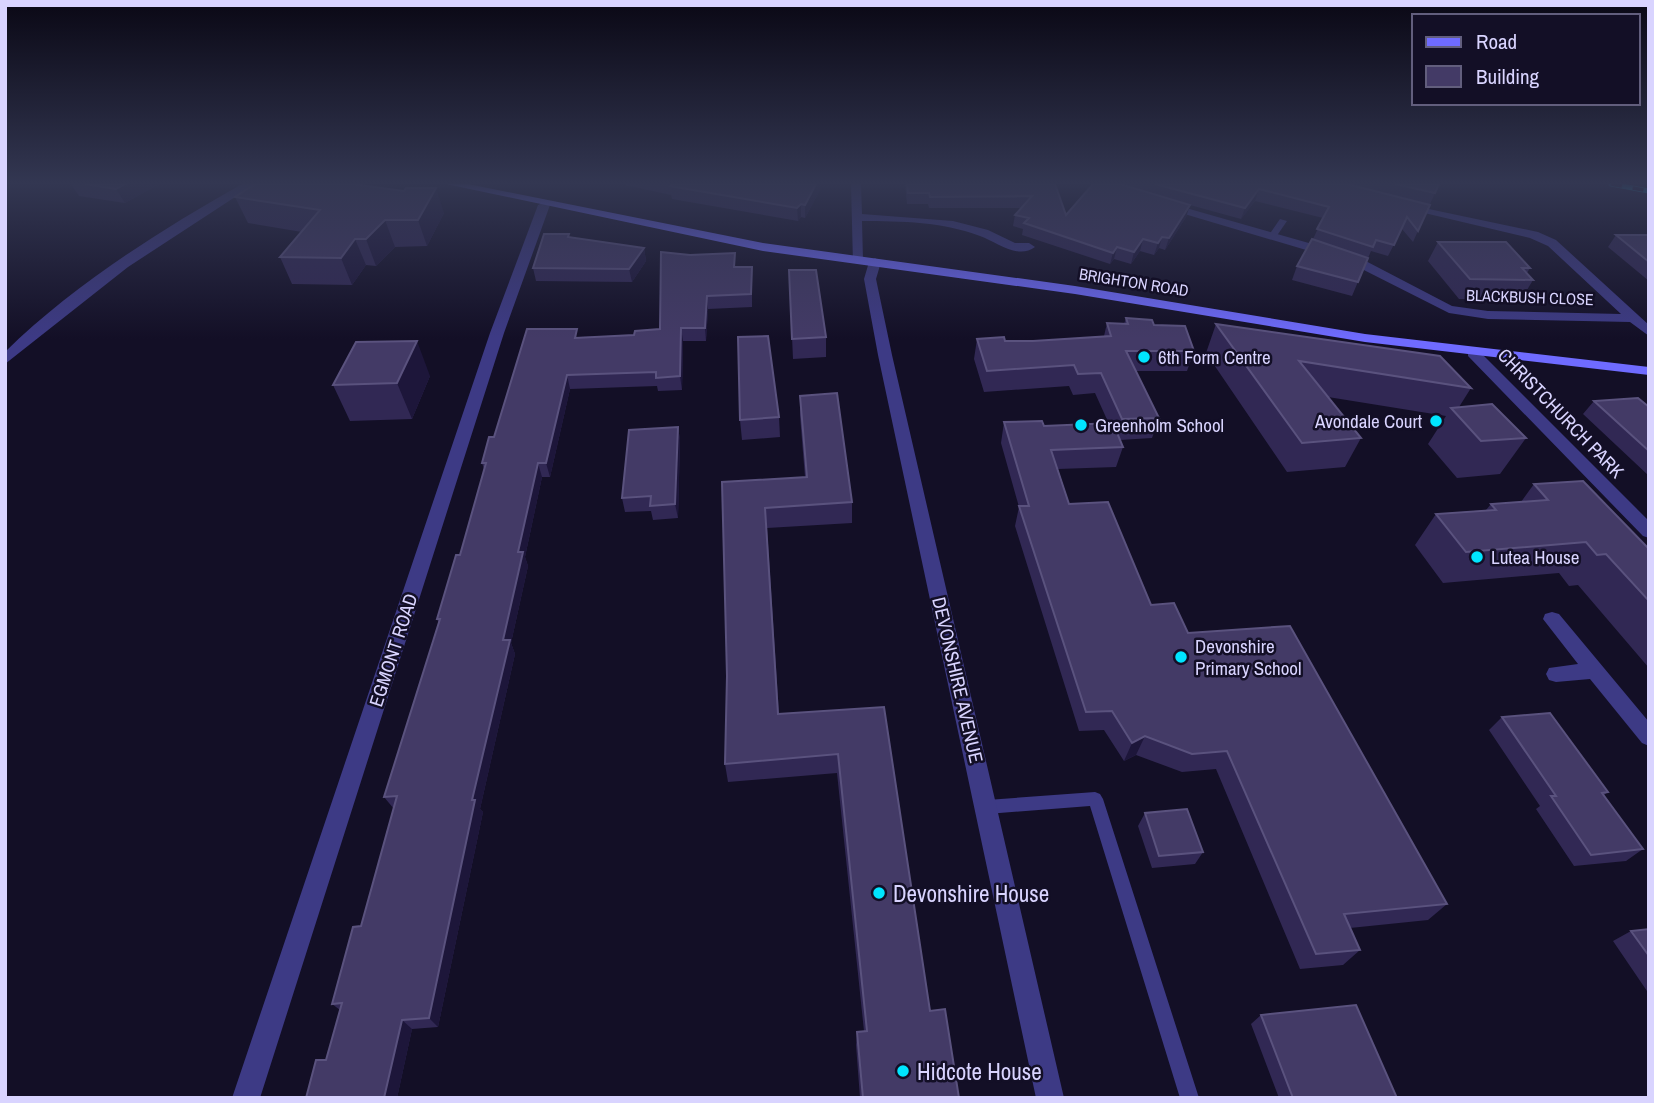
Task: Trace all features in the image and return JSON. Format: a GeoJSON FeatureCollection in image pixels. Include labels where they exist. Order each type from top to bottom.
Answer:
{"type":"FeatureCollection","features":[{"type":"Feature","properties":{"kind":"main road","name":"BRIGHTON ROAD"},"geometry":{"type":"LineString","coordinates":[[696,235],[1075,289],[1473,353],[1649,371]]}},
{"type":"Feature","properties":{"kind":"street"},"geometry":{"type":"LineString","coordinates":[[5,360],[25,339],[132,258],[168,235]]}},
{"type":"Feature","properties":{"kind":"street","name":"EGMONT ROAD"},"geometry":{"type":"LineString","coordinates":[[246,1098],[496,333],[533,235]]}},
{"type":"Feature","properties":{"kind":"street"},"geometry":{"type":"LineString","coordinates":[[856,235],[857,260]]}},
{"type":"Feature","properties":{"kind":"street"},"geometry":{"type":"LineString","coordinates":[[990,235],[1015,250],[1029,247]]}},
{"type":"Feature","properties":{"kind":"street","name":"BLACKBUSH CLOSE"},"geometry":{"type":"LineString","coordinates":[[1275,235],[1354,260],[1449,309],[1488,315],[1634,318]]}},
{"type":"Feature","properties":{"kind":"street"},"geometry":{"type":"LineString","coordinates":[[1535,235],[1552,243],[1649,332]]}},
{"type":"Feature","properties":{"kind":"street","name":"DEVONSHIRE AVENUE"},"geometry":{"type":"LineString","coordinates":[[875,262],[870,279],[885,355],[1050,1098]]}},
{"type":"Feature","properties":{"kind":"street"},"geometry":{"type":"LineString","coordinates":[[5,338],[25,339]]}},
{"type":"Feature","properties":{"kind":"street","name":"CHRISTCHURCH PARK"},"geometry":{"type":"LineString","coordinates":[[1473,353],[1649,532]]}},
{"type":"Feature","properties":{"kind":"street"},"geometry":{"type":"LineString","coordinates":[[1552,619],[1649,737]]}},
{"type":"Feature","properties":{"kind":"street"},"geometry":{"type":"LineString","coordinates":[[1556,674],[1595,671]]}},
{"type":"Feature","properties":{"kind":"lane"},"geometry":{"type":"LineString","coordinates":[[987,807],[1095,799],[1191,1098]]}},
{"type":"Feature","properties":{"kind":"building"},"geometry":{"type":"Polygon","coordinates":[[[298,235],[370,235],[366,239],[355,239],[341,258],[280,257],[298,235]]]}},
{"type":"Feature","properties":{"kind":"building"},"geometry":{"type":"Polygon","coordinates":[[[544,235],[569,235],[644,248],[629,269],[533,268],[544,235]]]}},
{"type":"Feature","properties":{"kind":"building"},"geometry":{"type":"Polygon","coordinates":[[[1061,235],[1171,235],[1169,238],[1162,237],[1158,243],[1143,239],[1134,252],[1117,247],[1113,253],[1061,235]]]}},
{"type":"Feature","properties":{"kind":"building"},"geometry":{"type":"Polygon","coordinates":[[[1337,235],[1398,235],[1394,245],[1376,240],[1373,247],[1337,235]]]}},
{"type":"Feature","properties":{"kind":"building"},"geometry":{"type":"Polygon","coordinates":[[[1617,235],[1649,235],[1649,262],[1617,235]]]}},
{"type":"Feature","properties":{"kind":"building"},"geometry":{"type":"Polygon","coordinates":[[[1312,239],[1368,258],[1358,282],[1297,266],[1312,239]]]}},
{"type":"Feature","properties":{"kind":"building"},"geometry":{"type":"Polygon","coordinates":[[[1438,242],[1506,242],[1530,268],[1522,268],[1533,280],[1470,279],[1438,242]]]}},
{"type":"Feature","properties":{"kind":"building"},"geometry":{"type":"Polygon","coordinates":[[[661,252],[690,255],[735,253],[734,267],[752,267],[751,294],[707,296],[705,328],[681,328],[680,376],[656,378],[656,372],[567,375],[546,463],[538,463],[518,552],[523,552],[503,640],[510,640],[472,800],[475,800],[429,1018],[402,1020],[384,1098],[306,1098],[316,1060],[326,1060],[342,1003],[332,1004],[353,927],[361,926],[397,796],[384,797],[440,619],[437,619],[456,555],[460,555],[486,463],[482,463],[489,437],[494,437],[527,329],[577,329],[575,338],[634,335],[635,331],[660,329],[661,252]]]}},
{"type":"Feature","properties":{"kind":"building"},"geometry":{"type":"Polygon","coordinates":[[[789,270],[816,270],[826,337],[792,339],[789,270]]]}},
{"type":"Feature","properties":{"kind":"building"},"geometry":{"type":"Polygon","coordinates":[[[1126,318],[1152,320],[1154,325],[1185,326],[1194,351],[1126,351],[1159,418],[1122,419],[1101,373],[1078,374],[1074,365],[987,371],[977,339],[1004,337],[1005,341],[1033,341],[1111,336],[1107,323],[1128,324],[1126,318]]]}},
{"type":"Feature","properties":{"kind":"building"},"geometry":{"type":"Polygon","coordinates":[[[1216,324],[1440,356],[1471,388],[1299,361],[1361,438],[1302,443],[1216,324]]]}},
{"type":"Feature","properties":{"kind":"building"},"geometry":{"type":"Polygon","coordinates":[[[768,336],[779,417],[740,420],[738,337],[768,336]]]}},
{"type":"Feature","properties":{"kind":"building"},"geometry":{"type":"Polygon","coordinates":[[[417,341],[397,383],[333,385],[356,342],[417,341]]]}},
{"type":"Feature","properties":{"kind":"building"},"geometry":{"type":"Polygon","coordinates":[[[837,393],[852,502],[765,508],[778,714],[884,707],[930,1011],[945,1009],[959,1098],[863,1098],[857,1032],[867,1031],[838,754],[725,764],[727,676],[722,482],[807,477],[800,396],[837,393]]]}},
{"type":"Feature","properties":{"kind":"building"},"geometry":{"type":"Polygon","coordinates":[[[1638,398],[1649,407],[1649,451],[1594,401],[1638,398]]]}},
{"type":"Feature","properties":{"kind":"building"},"geometry":{"type":"Polygon","coordinates":[[[1492,404],[1526,438],[1481,441],[1451,408],[1492,404]]]}},
{"type":"Feature","properties":{"kind":"building","name":"Devonshire Primary School"},"geometry":{"type":"Polygon","coordinates":[[[1042,421],[1044,426],[1113,423],[1123,447],[1051,450],[1069,504],[1108,502],[1151,605],[1174,603],[1188,633],[1290,626],[1447,904],[1344,914],[1360,950],[1316,954],[1227,751],[1192,754],[1145,736],[1132,743],[1112,711],[1086,712],[1019,506],[1029,506],[1004,422],[1042,421]]]}},
{"type":"Feature","properties":{"kind":"building"},"geometry":{"type":"Polygon","coordinates":[[[678,427],[675,504],[650,506],[651,496],[622,498],[629,430],[678,427]]]}},
{"type":"Feature","properties":{"kind":"building"},"geometry":{"type":"Polygon","coordinates":[[[1583,481],[1649,549],[1649,601],[1606,554],[1597,555],[1586,542],[1466,552],[1436,514],[1496,510],[1491,504],[1548,500],[1534,484],[1583,481]]]}},
{"type":"Feature","properties":{"kind":"building"},"geometry":{"type":"Polygon","coordinates":[[[1550,713],[1608,792],[1602,793],[1643,849],[1591,855],[1551,796],[1556,796],[1502,717],[1550,713]]]}},
{"type":"Feature","properties":{"kind":"building"},"geometry":{"type":"Polygon","coordinates":[[[1187,809],[1203,852],[1159,856],[1145,813],[1187,809]]]}},
{"type":"Feature","properties":{"kind":"building"},"geometry":{"type":"Polygon","coordinates":[[[1649,929],[1649,956],[1631,931],[1649,929]]]}},
{"type":"Feature","properties":{"kind":"building"},"geometry":{"type":"Polygon","coordinates":[[[1356,1005],[1397,1098],[1293,1098],[1261,1015],[1356,1005]]]}},
{"type":"Feature","properties":{"kind":"place","name":"6th Form Centre"},"geometry":{"type":"Point","coordinates":[1144,357]}},
{"type":"Feature","properties":{"kind":"place","name":"Avondale Court"},"geometry":{"type":"Point","coordinates":[1436,421]}},
{"type":"Feature","properties":{"kind":"place","name":"Greenholm School"},"geometry":{"type":"Point","coordinates":[1081,425]}},
{"type":"Feature","properties":{"kind":"place","name":"Lutea House"},"geometry":{"type":"Point","coordinates":[1477,557]}},
{"type":"Feature","properties":{"kind":"place","name":"Devonshire Primary School"},"geometry":{"type":"Point","coordinates":[1181,657]}},
{"type":"Feature","properties":{"kind":"place","name":"Devonshire House"},"geometry":{"type":"Point","coordinates":[879,893]}},
{"type":"Feature","properties":{"kind":"place","name":"Hidcote House"},"geometry":{"type":"Point","coordinates":[903,1071]}}]}
